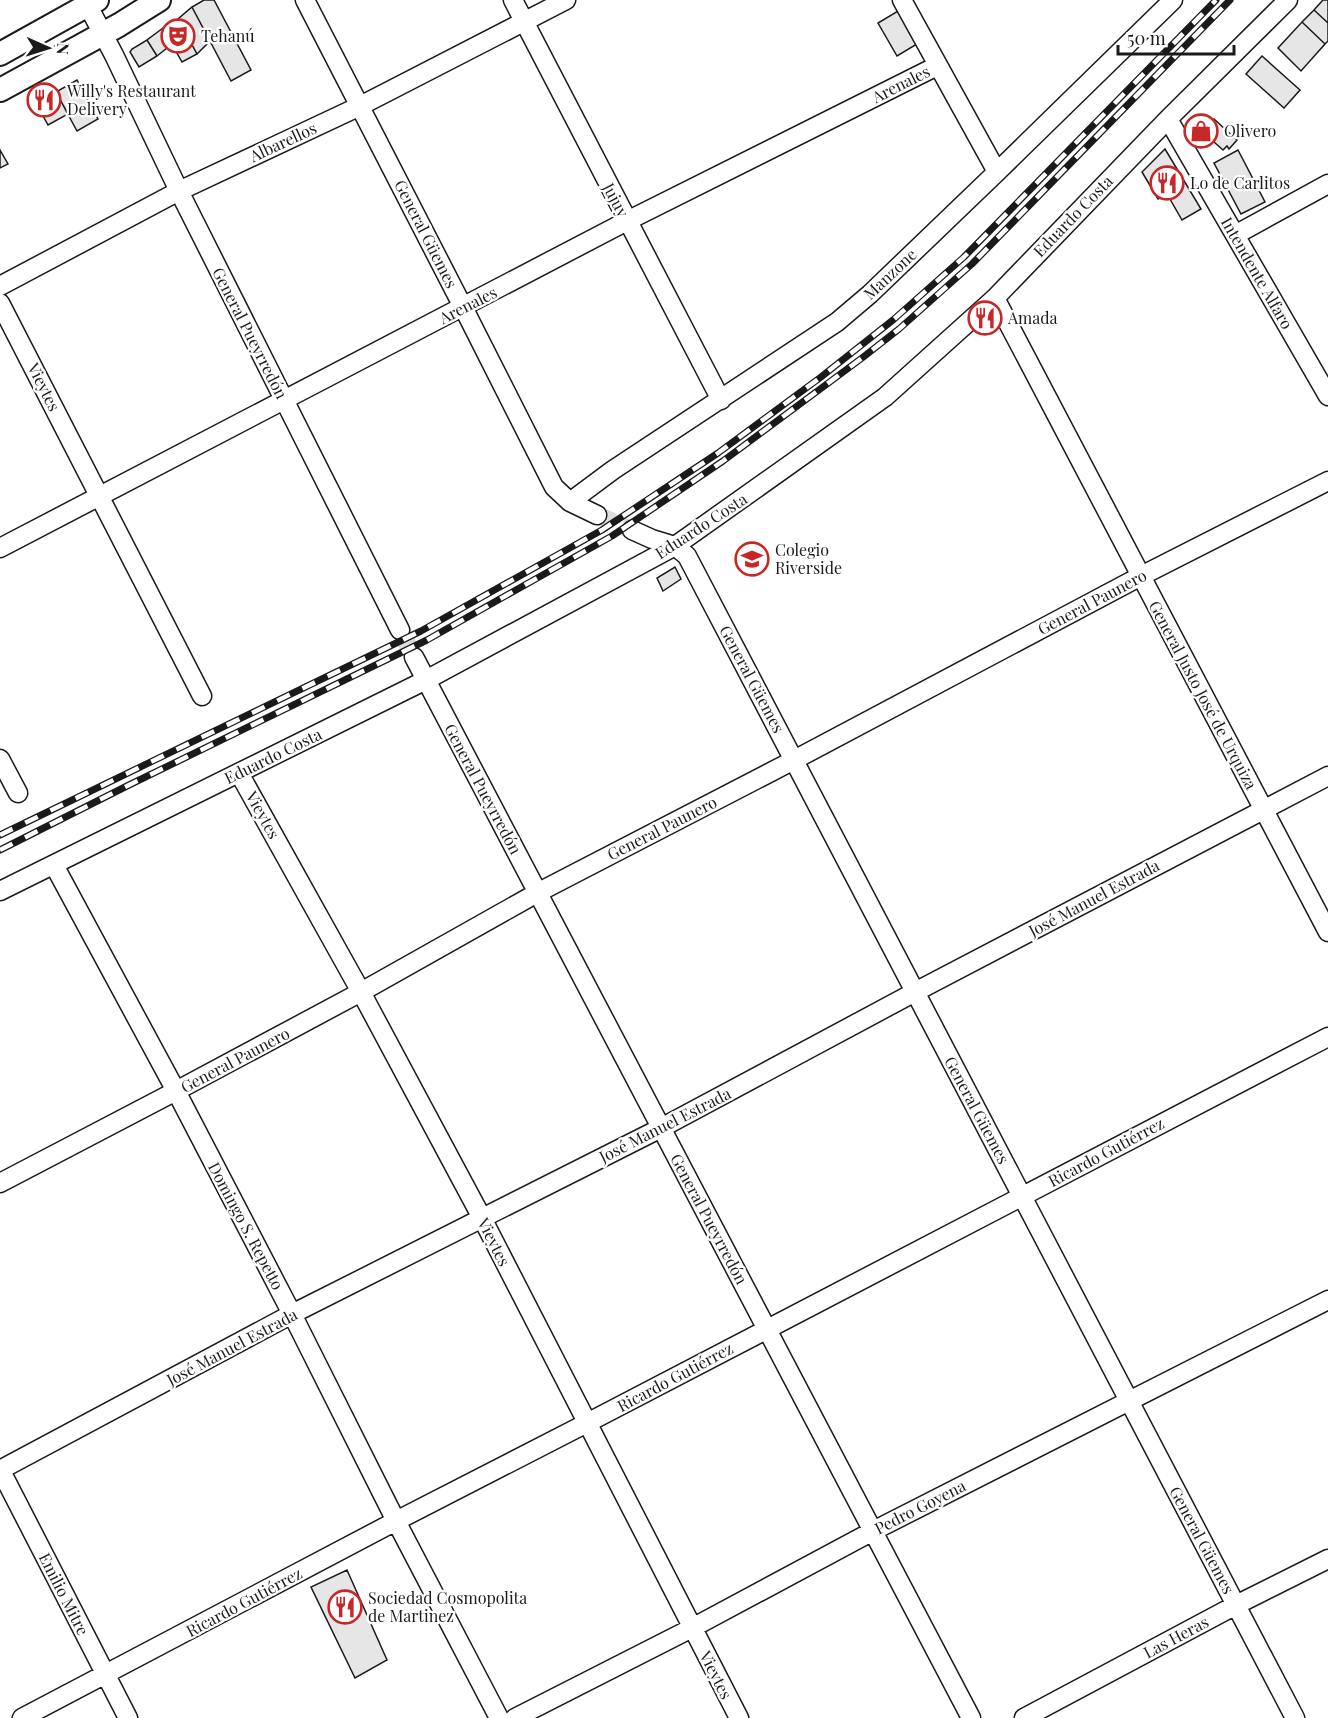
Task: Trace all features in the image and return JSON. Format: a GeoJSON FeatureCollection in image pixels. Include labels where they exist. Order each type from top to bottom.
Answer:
{"type":"FeatureCollection","features":[{"type":"Feature","properties":{"kind":"main road"},"geometry":{"type":"LineString","coordinates":[[0,90],[159,0]]}},
{"type":"Feature","properties":{"kind":"main road"},"geometry":{"type":"LineString","coordinates":[[0,54],[90,2]]}},
{"type":"Feature","properties":{"kind":"street","name":"General Güemes"},"geometry":{"type":"LineString","coordinates":[[305,0],[554,487],[570,502],[597,514]]}},
{"type":"Feature","properties":{"kind":"street","name":"Jujuy"},"geometry":{"type":"LineString","coordinates":[[513,0],[721,400]]}},
{"type":"Feature","properties":{"kind":"street","name":"Albarellos"},"geometry":{"type":"LineString","coordinates":[[0,286],[178,191],[360,106],[566,0]]}},
{"type":"Feature","properties":{"kind":"street"},"geometry":{"type":"LineString","coordinates":[[902,0],[997,172]]}},
{"type":"Feature","properties":{"kind":"street","name":"Eduardo Costa"},"geometry":{"type":"LineString","coordinates":[[0,891],[426,680],[675,546],[885,397],[995,298],[1168,119],[1288,0]]}},
{"type":"Feature","properties":{"kind":"street","name":"General Pueyrredón"},"geometry":{"type":"LineString","coordinates":[[90,2],[102,34],[178,191],[400,630]]}},
{"type":"Feature","properties":{"kind":"street","name":"Manzone"},"geometry":{"type":"LineString","coordinates":[[570,502],[613,470],[837,322],[870,294],[997,172],[1166,3]]}},
{"type":"Feature","properties":{"kind":"street","name":"Arenales"},"geometry":{"type":"LineString","coordinates":[[0,548],[627,221],[937,66]]}},
{"type":"Feature","properties":{"kind":"street","name":"Intendente Alfaro"},"geometry":{"type":"LineString","coordinates":[[1168,119],[1328,396]]}},
{"type":"Feature","properties":{"kind":"street"},"geometry":{"type":"LineString","coordinates":[[1235,235],[1328,184]]}},
{"type":"Feature","properties":{"kind":"street","name":"General Justo José de Urquiza"},"geometry":{"type":"LineString","coordinates":[[995,298],[1328,932]]}},
{"type":"Feature","properties":{"kind":"street","name":"Vieytes"},"geometry":{"type":"LineString","coordinates":[[0,303],[202,696]]}},
{"type":"Feature","properties":{"kind":"street","name":"General Paunero"},"geometry":{"type":"LineString","coordinates":[[0,1183],[361,992],[537,893],[794,760],[1140,576],[1328,481]]}},
{"type":"Feature","properties":{"kind":"street"},"geometry":{"type":"LineString","coordinates":[[632,530],[675,546]]}},
{"type":"Feature","properties":{"kind":"street","name":"General Güemes"},"geometry":{"type":"LineString","coordinates":[[675,546],[687,556],[1295,1718]]}},
{"type":"Feature","properties":{"kind":"street","name":"General Pueyrredón"},"geometry":{"type":"LineString","coordinates":[[414,657],[971,1718]]}},
{"type":"Feature","properties":{"kind":"street"},"geometry":{"type":"LineString","coordinates":[[0,759],[18,793]]}},
{"type":"Feature","properties":{"kind":"street","name":"Vieytes"},"geometry":{"type":"LineString","coordinates":[[239,773],[361,992],[482,1218],[739,1718]]}},
{"type":"Feature","properties":{"kind":"street","name":"José Manuel Estrada"},"geometry":{"type":"LineString","coordinates":[[0,1470],[292,1314],[661,1128],[1328,776]]}},
{"type":"Feature","properties":{"kind":"street","name":"Domingo S. Repetto"},"geometry":{"type":"LineString","coordinates":[[54,865],[176,1091],[499,1718]]}},
{"type":"Feature","properties":{"kind":"street","name":"Ricardo Gutiérrez"},"geometry":{"type":"LineString","coordinates":[[22,1718],[1328,1037]]}},
{"type":"Feature","properties":{"kind":"street","name":"Pedro Goyena"},"geometry":{"type":"LineString","coordinates":[[515,1718],[692,1628],[873,1531],[1328,1300]]}},
{"type":"Feature","properties":{"kind":"street","name":"Emilio Mitre"},"geometry":{"type":"LineString","coordinates":[[0,1470],[128,1718]]}},
{"type":"Feature","properties":{"kind":"street","name":"Las Heras"},"geometry":{"type":"LineString","coordinates":[[1024,1718],[1236,1605],[1328,1559]]}},
{"type":"Feature","properties":{"kind":"building"},"geometry":{"type":"Polygon","coordinates":[[[204,0],[214,0],[251,70],[231,81],[192,7],[204,0]]]}},
{"type":"Feature","properties":{"kind":"building"},"geometry":{"type":"Polygon","coordinates":[[[1323,0],[1328,0],[1328,23],[1314,10],[1323,0]]]}},
{"type":"Feature","properties":{"kind":"building"},"geometry":{"type":"Polygon","coordinates":[[[192,7],[210,41],[197,54],[178,19],[192,7]]]}},
{"type":"Feature","properties":{"kind":"building"},"geometry":{"type":"Polygon","coordinates":[[[1314,10],[1328,23],[1328,41],[1325,44],[1302,22],[1314,10]]]}},
{"type":"Feature","properties":{"kind":"building"},"geometry":{"type":"Polygon","coordinates":[[[898,11],[917,44],[897,56],[878,23],[898,11]]]}},
{"type":"Feature","properties":{"kind":"building","name":"Tehanú"},"geometry":{"type":"Polygon","coordinates":[[[178,19],[197,54],[182,62],[163,28],[178,19]]]}},
{"type":"Feature","properties":{"kind":"building"},"geometry":{"type":"Polygon","coordinates":[[[1302,22],[1325,44],[1301,71],[1278,48],[1302,22]]]}},
{"type":"Feature","properties":{"kind":"building"},"geometry":{"type":"Polygon","coordinates":[[[163,28],[172,44],[157,56],[147,40],[163,28]]]}},
{"type":"Feature","properties":{"kind":"building"},"geometry":{"type":"Polygon","coordinates":[[[147,40],[157,56],[139,67],[130,52],[147,40]]]}},
{"type":"Feature","properties":{"kind":"building"},"geometry":{"type":"Polygon","coordinates":[[[1262,56],[1300,90],[1284,108],[1246,74],[1262,56]]]}},
{"type":"Feature","properties":{"kind":"building"},"geometry":{"type":"Polygon","coordinates":[[[77,80],[98,119],[77,131],[56,92],[77,80]]]}},
{"type":"Feature","properties":{"kind":"building"},"geometry":{"type":"Polygon","coordinates":[[[56,92],[68,114],[48,125],[36,103],[56,92]]]}},
{"type":"Feature","properties":{"kind":"building"},"geometry":{"type":"Polygon","coordinates":[[[1214,119],[1237,140],[1229,149],[1227,146],[1223,150],[1205,134],[1199,134],[1199,129],[1205,129],[1214,119]]]}},
{"type":"Feature","properties":{"kind":"building","name":"Lo de Carlitos"},"geometry":{"type":"Polygon","coordinates":[[[1165,149],[1201,209],[1182,220],[1167,194],[1158,199],[1142,172],[1165,149]]]}},
{"type":"Feature","properties":{"kind":"building"},"geometry":{"type":"Polygon","coordinates":[[[0,150],[8,164],[0,168],[0,150]]]}},
{"type":"Feature","properties":{"kind":"building"},"geometry":{"type":"Polygon","coordinates":[[[1238,150],[1265,202],[1241,214],[1214,163],[1238,150]]]}},
{"type":"Feature","properties":{"kind":"building"},"geometry":{"type":"Polygon","coordinates":[[[675,567],[681,579],[663,591],[657,578],[675,567]]]}},
{"type":"Feature","properties":{"kind":"building"},"geometry":{"type":"Polygon","coordinates":[[[347,1570],[387,1660],[355,1678],[311,1587],[347,1570]]]}},
{"type":"Feature","properties":{"kind":"tunnel"},"geometry":{"type":"LineString","coordinates":[[597,515],[632,530]]}},
{"type":"Feature","properties":{"kind":"tunnel"},"geometry":{"type":"LineString","coordinates":[[400,630],[414,657]]}},
{"type":"Feature","properties":{"kind":"railway"},"geometry":{"type":"LineString","coordinates":[[0,835],[421,631],[602,530],[718,453],[821,377],[893,320],[964,257],[1216,0]]}},
{"type":"Feature","properties":{"kind":"railway"},"geometry":{"type":"LineString","coordinates":[[0,850],[427,640],[612,536],[723,461],[899,329],[972,264],[1230,0]]}},
{"type":"Feature","properties":{"kind":"place","name":"Tehanú"},"geometry":{"type":"Point","coordinates":[178,36]}},
{"type":"Feature","properties":{"kind":"place","name":"Willy's Restaurant Delivery"},"geometry":{"type":"Point","coordinates":[44,100]}},
{"type":"Feature","properties":{"kind":"place","name":"Olivero"},"geometry":{"type":"Point","coordinates":[1201,131]}},
{"type":"Feature","properties":{"kind":"place","name":"Lo de Carlitos"},"geometry":{"type":"Point","coordinates":[1167,183]}},
{"type":"Feature","properties":{"kind":"place","name":"Amada"},"geometry":{"type":"Point","coordinates":[985,318]}},
{"type":"Feature","properties":{"kind":"place","name":"Colegio Riverside"},"geometry":{"type":"Point","coordinates":[752,559]}},
{"type":"Feature","properties":{"kind":"place","name":"Sociedad Cosmopolita de Martinez"},"geometry":{"type":"Point","coordinates":[345,1607]}}]}
